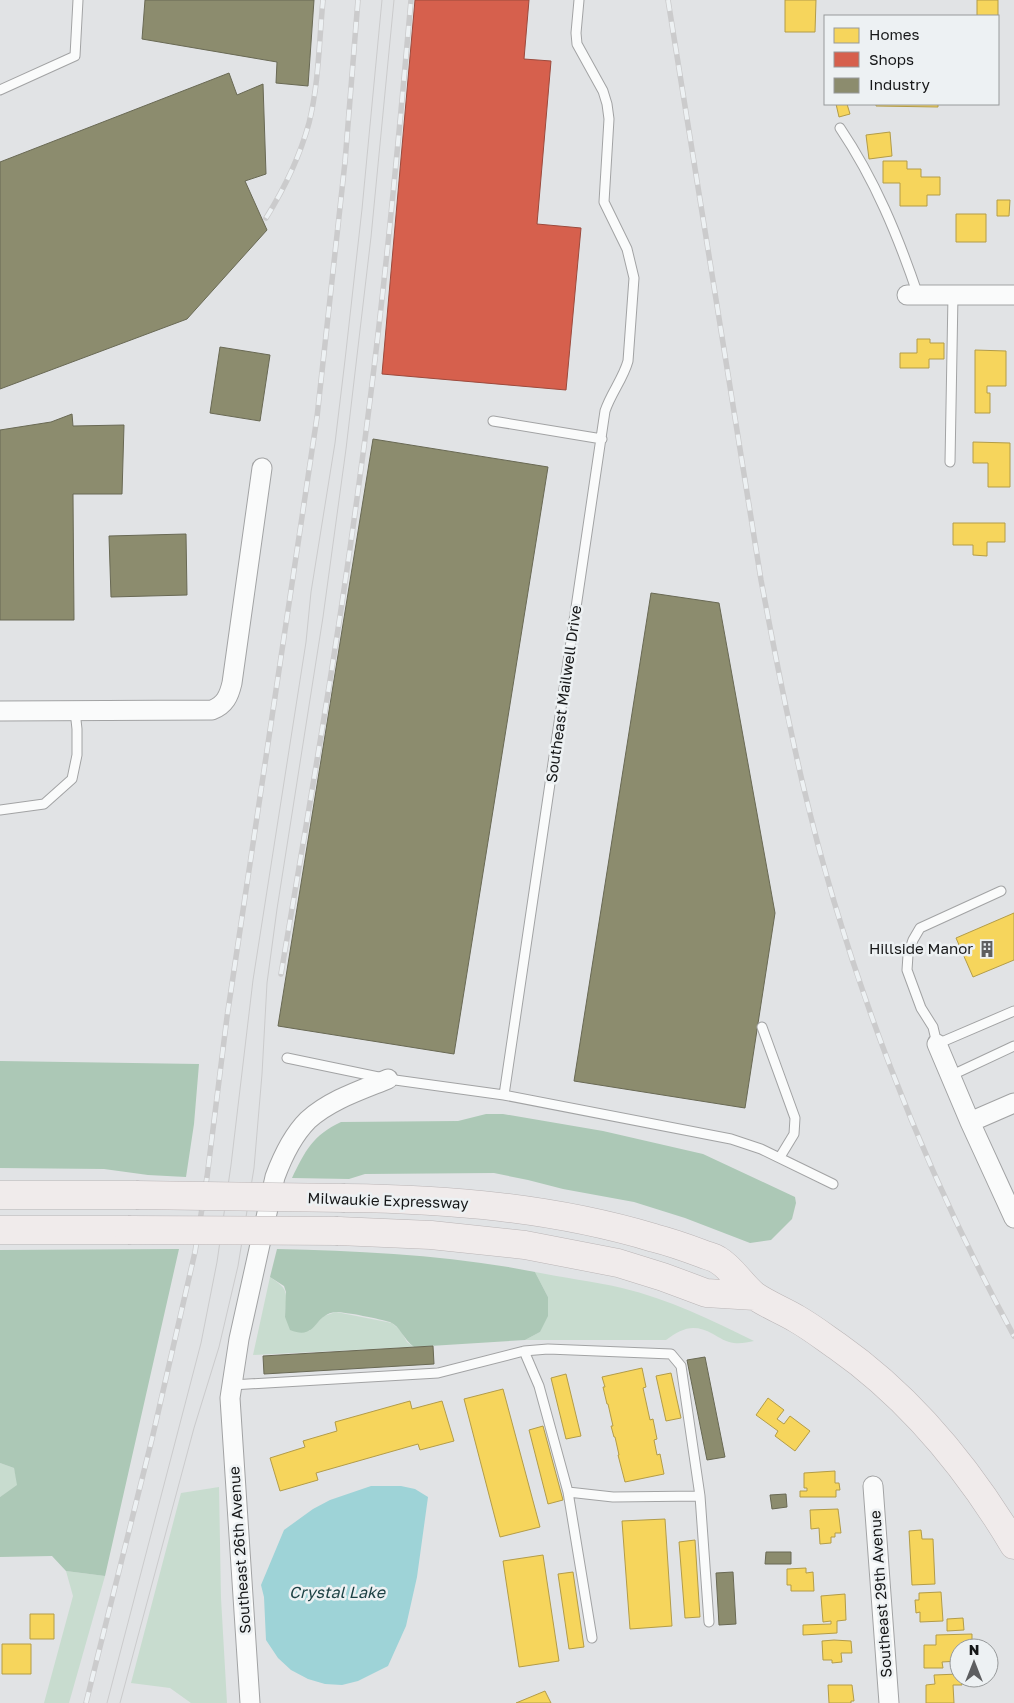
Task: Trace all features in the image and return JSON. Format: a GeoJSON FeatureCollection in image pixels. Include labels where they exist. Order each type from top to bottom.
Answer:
{"type":"FeatureCollection","features":[{"type":"Feature","properties":{"kind":"highway","name":"Milwaukie Expressway"},"geometry":{"type":"LineString","coordinates":[[0,1195],[392,1199],[488,1206],[583,1219],[665,1241],[718,1260],[755,1296],[798,1319],[838,1346],[876,1376],[940,1440],[968,1474],[1014,1545]]}},
{"type":"Feature","properties":{"kind":"highway","name":"Milwaukie Expressway"},"geometry":{"type":"LineString","coordinates":[[0,1230],[338,1231],[431,1235],[525,1244],[618,1263],[706,1293],[755,1296]]}},
{"type":"Feature","properties":{"kind":"street"},"geometry":{"type":"LineString","coordinates":[[912,294],[1014,295]]}},
{"type":"Feature","properties":{"kind":"street"},"geometry":{"type":"LineString","coordinates":[[0,711],[212,710],[219,708],[230,695],[262,468]]}},
{"type":"Feature","properties":{"kind":"street"},"geometry":{"type":"LineString","coordinates":[[938,1044],[970,1122],[1014,1218]]}},
{"type":"Feature","properties":{"kind":"street","name":"Southeast 26th Avenue"},"geometry":{"type":"LineString","coordinates":[[250,1703],[231,1391],[240,1339],[275,1177],[281,1160],[308,1120],[340,1100],[388,1080]]}},
{"type":"Feature","properties":{"kind":"street"},"geometry":{"type":"LineString","coordinates":[[970,1122],[1014,1103]]}},
{"type":"Feature","properties":{"kind":"street","name":"Southeast 29th Avenue"},"geometry":{"type":"LineString","coordinates":[[873,1486],[889,1703]]}},
{"type":"Feature","properties":{"kind":"lane"},"geometry":{"type":"LineString","coordinates":[[0,90],[75,56],[78,0]]}},
{"type":"Feature","properties":{"kind":"lane","name":"Southeast Mailwell Drive"},"geometry":{"type":"LineString","coordinates":[[504,1095],[602,439],[609,401],[625,372],[628,361],[634,278],[627,249],[604,202],[609,119],[603,91],[577,44],[576,33],[580,0]]}},
{"type":"Feature","properties":{"kind":"lane"},"geometry":{"type":"LineString","coordinates":[[840,128],[856,152],[898,238],[912,294]]}},
{"type":"Feature","properties":{"kind":"lane"},"geometry":{"type":"LineString","coordinates":[[950,462],[952,294]]}},
{"type":"Feature","properties":{"kind":"lane"},"geometry":{"type":"LineString","coordinates":[[493,421],[602,439]]}},
{"type":"Feature","properties":{"kind":"lane"},"geometry":{"type":"LineString","coordinates":[[0,810],[44,804],[72,779],[77,755],[77,729],[74,711]]}},
{"type":"Feature","properties":{"kind":"lane"},"geometry":{"type":"LineString","coordinates":[[1001,890],[920,928],[913,940],[908,956],[907,970],[920,1008],[933,1027],[938,1044],[1014,1010]]}},
{"type":"Feature","properties":{"kind":"lane"},"geometry":{"type":"LineString","coordinates":[[762,1027],[794,1118],[794,1134],[780,1157]]}},
{"type":"Feature","properties":{"kind":"lane"},"geometry":{"type":"LineString","coordinates":[[950,1076],[1014,1046]]}},
{"type":"Feature","properties":{"kind":"lane"},"geometry":{"type":"LineString","coordinates":[[287,1058],[388,1080],[504,1095],[731,1139],[780,1157],[833,1184]]}},
{"type":"Feature","properties":{"kind":"lane"},"geometry":{"type":"LineString","coordinates":[[231,1391],[438,1373],[524,1351],[548,1349],[671,1354],[681,1366],[700,1496],[709,1622]]}},
{"type":"Feature","properties":{"kind":"lane"},"geometry":{"type":"LineString","coordinates":[[524,1351],[539,1386],[568,1492],[592,1638]]}},
{"type":"Feature","properties":{"kind":"lane"},"geometry":{"type":"LineString","coordinates":[[568,1492],[613,1497],[700,1496]]}},
{"type":"Feature","properties":{"kind":"green space"},"geometry":{"type":"Polygon","coordinates":[[[0,1061],[199,1064],[194,1124],[186,1177],[148,1175],[104,1169],[0,1168],[0,1061]]]}},
{"type":"Feature","properties":{"kind":"green space"},"geometry":{"type":"Polygon","coordinates":[[[486,1114],[503,1114],[603,1131],[703,1154],[795,1197],[796,1203],[792,1219],[771,1240],[750,1243],[685,1218],[634,1202],[563,1189],[494,1173],[365,1174],[349,1179],[292,1178],[306,1152],[317,1138],[323,1132],[341,1122],[458,1121],[486,1114]]]}},
{"type":"Feature","properties":{"kind":"green space"},"geometry":{"type":"Polygon","coordinates":[[[179,1249],[105,1576],[66,1571],[52,1556],[0,1557],[0,1497],[17,1485],[14,1468],[0,1463],[0,1250],[179,1249]]]}},
{"type":"Feature","properties":{"kind":"green space"},"geometry":{"type":"Polygon","coordinates":[[[277,1249],[406,1255],[503,1266],[535,1272],[548,1297],[548,1316],[540,1332],[525,1340],[414,1347],[397,1327],[390,1322],[347,1313],[336,1312],[329,1314],[323,1317],[311,1330],[306,1332],[290,1330],[285,1317],[286,1292],[284,1286],[270,1277],[277,1249]]]}},
{"type":"Feature","properties":{"kind":"green space"},"geometry":{"type":"Polygon","coordinates":[[[535,1272],[611,1286],[656,1298],[722,1325],[754,1341],[731,1342],[694,1328],[677,1332],[666,1340],[525,1340],[540,1332],[548,1297],[535,1272]]]}},
{"type":"Feature","properties":{"kind":"green space"},"geometry":{"type":"Polygon","coordinates":[[[270,1277],[286,1293],[285,1317],[309,1331],[324,1316],[336,1312],[392,1323],[401,1331],[407,1342],[414,1347],[253,1355],[270,1277]]]}},
{"type":"Feature","properties":{"kind":"green space"},"geometry":{"type":"Polygon","coordinates":[[[0,1463],[14,1468],[18,1485],[0,1497],[0,1463]]]}},
{"type":"Feature","properties":{"kind":"green space"},"geometry":{"type":"Polygon","coordinates":[[[219,1487],[221,1598],[227,1703],[191,1703],[170,1688],[131,1683],[181,1493],[219,1487]]]}},
{"type":"Feature","properties":{"kind":"green space"},"geometry":{"type":"Polygon","coordinates":[[[66,1571],[105,1576],[69,1703],[44,1703],[73,1596],[66,1571]]]}},
{"type":"Feature","properties":{"kind":"water","name":"Crystal Lake"},"geometry":{"type":"Polygon","coordinates":[[[371,1486],[401,1486],[415,1489],[428,1497],[417,1577],[406,1626],[388,1666],[358,1681],[342,1685],[325,1684],[308,1679],[291,1670],[278,1658],[266,1640],[264,1597],[261,1585],[284,1530],[313,1509],[330,1500],[371,1486]]]}},
{"type":"Feature","properties":{"kind":"building: Homes"},"geometry":{"type":"Polygon","coordinates":[[[785,0],[816,0],[815,32],[785,32],[785,0]]]}},
{"type":"Feature","properties":{"kind":"building: Homes"},"geometry":{"type":"Polygon","coordinates":[[[977,0],[998,0],[998,15],[977,15],[977,0]]]}},
{"type":"Feature","properties":{"kind":"building: Homes"},"geometry":{"type":"Polygon","coordinates":[[[836,105],[847,105],[850,114],[839,117],[836,105]]]}},
{"type":"Feature","properties":{"kind":"building: Homes"},"geometry":{"type":"Polygon","coordinates":[[[938,105],[938,107],[876,106],[938,105]]]}},
{"type":"Feature","properties":{"kind":"building: Homes"},"geometry":{"type":"Polygon","coordinates":[[[890,132],[892,156],[869,159],[866,135],[890,132]]]}},
{"type":"Feature","properties":{"kind":"building: Homes"},"geometry":{"type":"Polygon","coordinates":[[[883,161],[907,161],[907,169],[921,169],[921,177],[940,177],[940,195],[927,195],[927,206],[900,206],[900,183],[883,183],[883,161]]]}},
{"type":"Feature","properties":{"kind":"building: Homes"},"geometry":{"type":"Polygon","coordinates":[[[997,200],[1010,200],[1009,216],[997,216],[997,200]]]}},
{"type":"Feature","properties":{"kind":"building: Homes"},"geometry":{"type":"Polygon","coordinates":[[[956,214],[986,214],[986,242],[956,242],[956,214]]]}},
{"type":"Feature","properties":{"kind":"building: Homes"},"geometry":{"type":"Polygon","coordinates":[[[917,339],[930,339],[930,343],[944,343],[944,359],[929,359],[929,368],[900,368],[900,353],[917,353],[917,339]]]}},
{"type":"Feature","properties":{"kind":"building: Homes"},"geometry":{"type":"Polygon","coordinates":[[[975,350],[1006,351],[1006,386],[987,386],[987,393],[990,393],[990,413],[975,413],[975,350]]]}},
{"type":"Feature","properties":{"kind":"building: Homes"},"geometry":{"type":"Polygon","coordinates":[[[973,442],[1010,443],[1010,487],[988,487],[988,463],[973,463],[973,442]]]}},
{"type":"Feature","properties":{"kind":"building: Homes"},"geometry":{"type":"Polygon","coordinates":[[[953,523],[1005,523],[1005,542],[987,542],[987,556],[973,555],[973,545],[953,545],[953,523]]]}},
{"type":"Feature","properties":{"kind":"building: Homes","name":"Hillside Manor"},"geometry":{"type":"Polygon","coordinates":[[[1014,913],[1014,960],[973,977],[956,938],[1014,913]]]}},
{"type":"Feature","properties":{"kind":"building: Homes"},"geometry":{"type":"Polygon","coordinates":[[[642,1368],[646,1387],[643,1388],[650,1420],[653,1419],[657,1439],[654,1440],[657,1455],[660,1454],[664,1474],[625,1482],[611,1426],[613,1426],[602,1377],[642,1368]]]}},
{"type":"Feature","properties":{"kind":"building: Homes"},"geometry":{"type":"Polygon","coordinates":[[[671,1373],[681,1418],[666,1421],[656,1376],[671,1373]]]}},
{"type":"Feature","properties":{"kind":"building: Homes"},"geometry":{"type":"Polygon","coordinates":[[[566,1374],[581,1436],[566,1439],[551,1378],[566,1374]]]}},
{"type":"Feature","properties":{"kind":"building: Homes"},"geometry":{"type":"Polygon","coordinates":[[[503,1389],[540,1527],[500,1537],[464,1399],[503,1389]]]}},
{"type":"Feature","properties":{"kind":"building: Homes"},"geometry":{"type":"Polygon","coordinates":[[[768,1398],[784,1410],[777,1419],[784,1424],[790,1416],[810,1431],[795,1451],[775,1436],[778,1431],[756,1415],[768,1398]]]}},
{"type":"Feature","properties":{"kind":"building: Homes"},"geometry":{"type":"Polygon","coordinates":[[[410,1401],[412,1409],[442,1401],[454,1441],[420,1450],[418,1444],[316,1473],[318,1480],[280,1491],[270,1458],[305,1447],[303,1441],[337,1431],[335,1422],[410,1401]]]}},
{"type":"Feature","properties":{"kind":"building: Homes"},"geometry":{"type":"Polygon","coordinates":[[[543,1426],[563,1500],[548,1504],[529,1430],[543,1426]]]}},
{"type":"Feature","properties":{"kind":"building: Homes"},"geometry":{"type":"Polygon","coordinates":[[[835,1471],[835,1483],[839,1483],[840,1490],[836,1490],[836,1497],[800,1497],[800,1491],[807,1491],[807,1488],[804,1488],[804,1473],[835,1471]]]}},
{"type":"Feature","properties":{"kind":"building: Homes"},"geometry":{"type":"Polygon","coordinates":[[[838,1509],[841,1533],[835,1533],[835,1537],[831,1537],[831,1543],[820,1544],[819,1528],[811,1529],[810,1510],[838,1509]]]}},
{"type":"Feature","properties":{"kind":"building: Homes"},"geometry":{"type":"Polygon","coordinates":[[[665,1519],[672,1626],[630,1629],[622,1521],[665,1519]]]}},
{"type":"Feature","properties":{"kind":"building: Homes"},"geometry":{"type":"Polygon","coordinates":[[[921,1530],[922,1539],[933,1539],[935,1584],[912,1585],[909,1531],[921,1530]]]}},
{"type":"Feature","properties":{"kind":"building: Homes"},"geometry":{"type":"Polygon","coordinates":[[[695,1540],[700,1617],[685,1618],[679,1542],[695,1540]]]}},
{"type":"Feature","properties":{"kind":"building: Homes"},"geometry":{"type":"Polygon","coordinates":[[[543,1555],[559,1661],[519,1667],[503,1561],[543,1555]]]}},
{"type":"Feature","properties":{"kind":"building: Homes"},"geometry":{"type":"Polygon","coordinates":[[[806,1568],[806,1573],[813,1572],[814,1591],[791,1591],[791,1585],[787,1585],[787,1569],[806,1568]]]}},
{"type":"Feature","properties":{"kind":"building: Homes"},"geometry":{"type":"Polygon","coordinates":[[[573,1572],[584,1647],[569,1649],[558,1574],[573,1572]]]}},
{"type":"Feature","properties":{"kind":"building: Homes"},"geometry":{"type":"Polygon","coordinates":[[[941,1592],[943,1621],[920,1622],[920,1612],[916,1613],[915,1600],[919,1600],[919,1593],[941,1592]]]}},
{"type":"Feature","properties":{"kind":"building: Homes"},"geometry":{"type":"Polygon","coordinates":[[[845,1594],[846,1620],[837,1621],[837,1633],[803,1635],[803,1625],[831,1624],[831,1621],[823,1622],[821,1596],[845,1594]]]}},
{"type":"Feature","properties":{"kind":"building: Homes"},"geometry":{"type":"Polygon","coordinates":[[[30,1614],[54,1614],[54,1639],[30,1639],[30,1614]]]}},
{"type":"Feature","properties":{"kind":"building: Homes"},"geometry":{"type":"Polygon","coordinates":[[[963,1618],[964,1630],[947,1631],[947,1619],[963,1618]]]}},
{"type":"Feature","properties":{"kind":"building: Homes"},"geometry":{"type":"Polygon","coordinates":[[[972,1634],[972,1638],[949,1638],[949,1662],[942,1662],[943,1668],[924,1668],[924,1645],[936,1645],[936,1635],[972,1634]]]}},
{"type":"Feature","properties":{"kind":"building: Homes"},"geometry":{"type":"Polygon","coordinates":[[[822,1641],[851,1641],[852,1653],[841,1653],[842,1662],[832,1663],[832,1660],[823,1660],[822,1641]]]}},
{"type":"Feature","properties":{"kind":"building: Homes"},"geometry":{"type":"Polygon","coordinates":[[[2,1644],[31,1644],[31,1674],[2,1674],[2,1644]]]}},
{"type":"Feature","properties":{"kind":"building: Homes"},"geometry":{"type":"Polygon","coordinates":[[[949,1674],[949,1688],[953,1688],[954,1703],[926,1703],[926,1685],[935,1684],[934,1675],[949,1674]]]}},
{"type":"Feature","properties":{"kind":"building: Homes"},"geometry":{"type":"Polygon","coordinates":[[[828,1685],[852,1685],[854,1701],[851,1701],[851,1703],[829,1703],[828,1685]]]}},
{"type":"Feature","properties":{"kind":"building: Homes"},"geometry":{"type":"Polygon","coordinates":[[[545,1691],[551,1703],[516,1703],[545,1691]]]}},
{"type":"Feature","properties":{"kind":"building: Shops"},"geometry":{"type":"Polygon","coordinates":[[[415,0],[529,0],[524,59],[551,61],[537,224],[581,228],[566,390],[382,374],[415,0]]]}},
{"type":"Feature","properties":{"kind":"building: Industry"},"geometry":{"type":"Polygon","coordinates":[[[145,0],[314,0],[308,86],[276,83],[277,62],[142,39],[145,0]]]}},
{"type":"Feature","properties":{"kind":"building: Industry"},"geometry":{"type":"Polygon","coordinates":[[[229,73],[237,95],[263,84],[266,174],[245,181],[267,230],[187,319],[0,389],[0,162],[229,73]]]}},
{"type":"Feature","properties":{"kind":"building: Industry"},"geometry":{"type":"Polygon","coordinates":[[[220,347],[270,355],[260,421],[210,413],[220,347]]]}},
{"type":"Feature","properties":{"kind":"building: Industry"},"geometry":{"type":"Polygon","coordinates":[[[72,414],[73,426],[124,425],[122,494],[73,494],[74,620],[0,620],[0,430],[51,422],[72,414]]]}},
{"type":"Feature","properties":{"kind":"building: Industry"},"geometry":{"type":"Polygon","coordinates":[[[373,439],[548,467],[454,1054],[278,1026],[373,439]]]}},
{"type":"Feature","properties":{"kind":"building: Industry"},"geometry":{"type":"Polygon","coordinates":[[[186,534],[187,595],[111,597],[109,536],[186,534]]]}},
{"type":"Feature","properties":{"kind":"building: Industry"},"geometry":{"type":"Polygon","coordinates":[[[651,593],[719,603],[775,913],[745,1108],[574,1081],[651,593]]]}},
{"type":"Feature","properties":{"kind":"building: Industry"},"geometry":{"type":"Polygon","coordinates":[[[433,1346],[434,1364],[264,1374],[263,1356],[433,1346]]]}},
{"type":"Feature","properties":{"kind":"building: Industry"},"geometry":{"type":"Polygon","coordinates":[[[705,1357],[725,1457],[707,1460],[687,1360],[705,1357]]]}},
{"type":"Feature","properties":{"kind":"building: Industry"},"geometry":{"type":"Polygon","coordinates":[[[786,1494],[787,1507],[772,1509],[770,1495],[786,1494]]]}},
{"type":"Feature","properties":{"kind":"building: Industry"},"geometry":{"type":"Polygon","coordinates":[[[766,1552],[791,1552],[791,1564],[765,1564],[766,1552]]]}},
{"type":"Feature","properties":{"kind":"building: Industry"},"geometry":{"type":"Polygon","coordinates":[[[733,1572],[736,1624],[719,1625],[716,1573],[733,1572]]]}},
{"type":"Feature","properties":{"kind":"tram line"},"geometry":{"type":"LineString","coordinates":[[107,1703],[201,1343],[217,1262],[231,1165],[253,980],[335,443],[362,209],[382,0]]}},
{"type":"Feature","properties":{"kind":"tram line"},"geometry":{"type":"LineString","coordinates":[[120,1703],[194,1428],[219,1347],[238,1266],[254,1168],[267,983],[323,617],[346,449],[371,237],[394,0]]}},
{"type":"Feature","properties":{"kind":"railway"},"geometry":{"type":"LineString","coordinates":[[266,218],[291,172],[309,123],[317,77],[323,0]]}},
{"type":"Feature","properties":{"kind":"railway"},"geometry":{"type":"LineString","coordinates":[[86,1703],[152,1439],[195,1252],[207,1177],[227,1017],[317,417],[345,162],[358,0]]}},
{"type":"Feature","properties":{"kind":"railway"},"geometry":{"type":"LineString","coordinates":[[281,974],[333,663],[368,417],[389,238],[411,0]]}},
{"type":"Feature","properties":{"kind":"railway"},"geometry":{"type":"LineString","coordinates":[[668,0],[761,580],[803,785],[821,855],[865,997],[918,1137],[948,1205],[1014,1336]]}},
{"type":"Feature","properties":{"kind":"place","name":"Hillside Manor"},"geometry":{"type":"Point","coordinates":[987,949]}}]}
